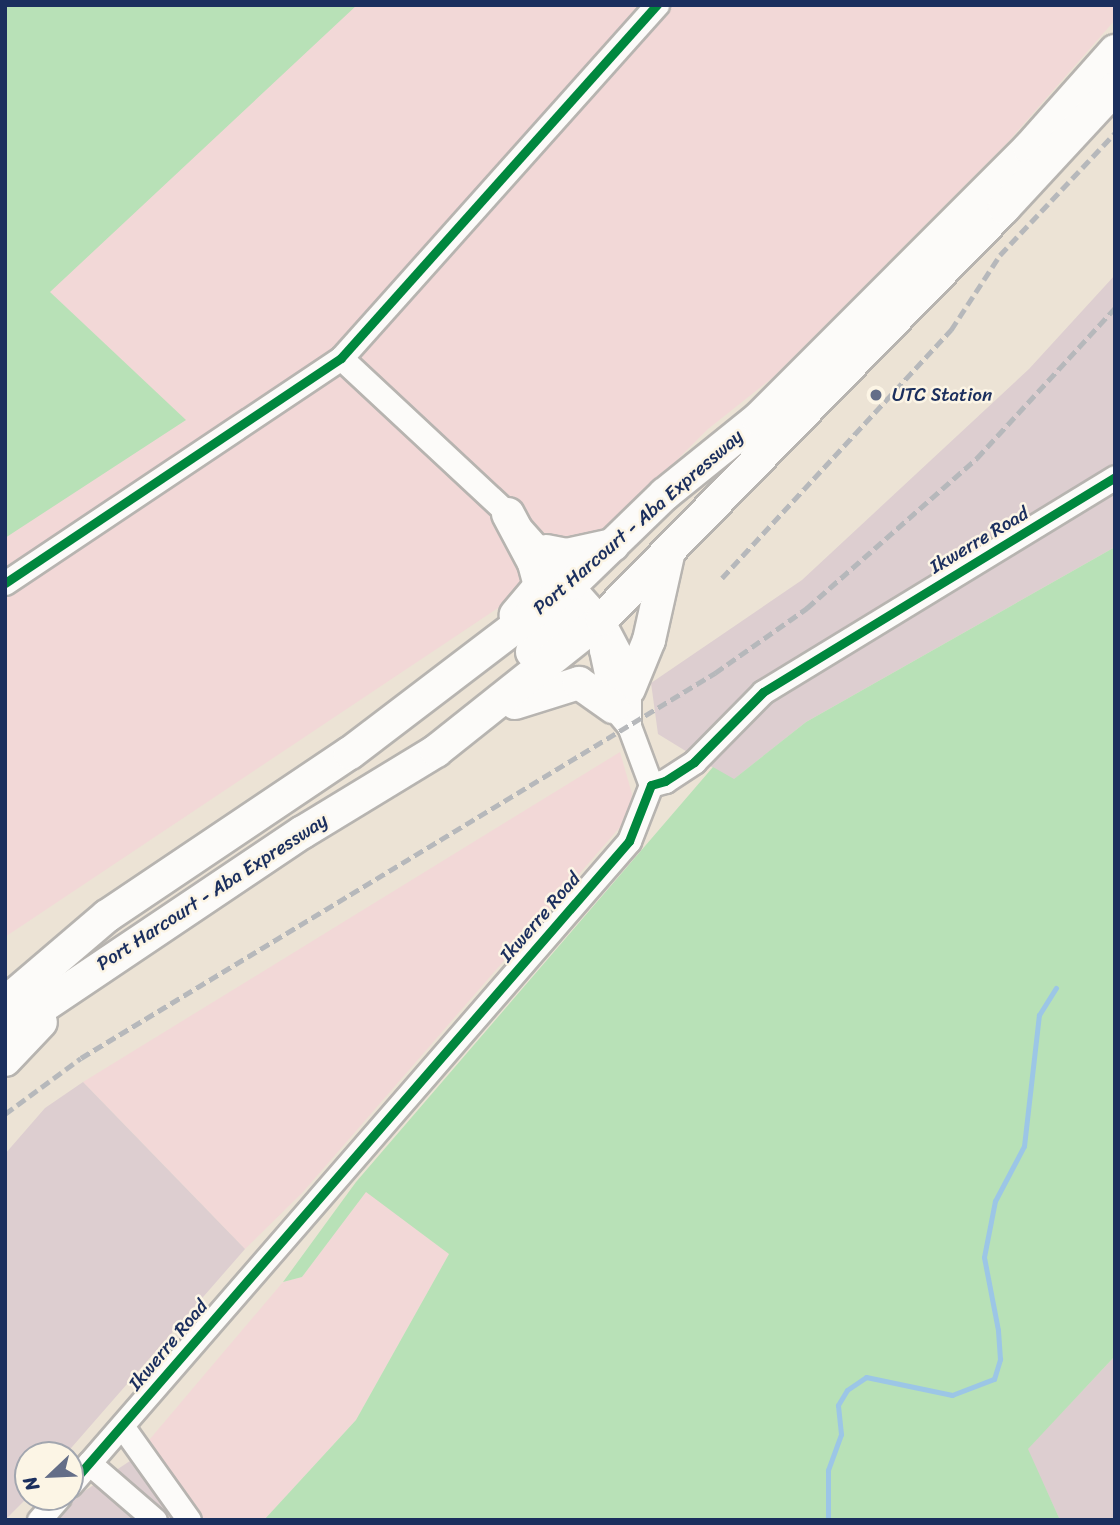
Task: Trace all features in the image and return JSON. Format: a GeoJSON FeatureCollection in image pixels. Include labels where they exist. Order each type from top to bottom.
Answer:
{"type":"FeatureCollection","features":[{"type":"Feature","properties":{"kind":"highway","name":"Port Harcourt - Aba Expressway"},"geometry":{"type":"LineString","coordinates":[[5,1003],[107,916],[350,753],[573,583],[712,453],[758,419],[1029,148],[1115,51]]}},
{"type":"Feature","properties":{"kind":"highway","name":"Port Harcourt - Aba Expressway"},"geometry":{"type":"LineString","coordinates":[[5,1032],[94,969],[436,751],[602,619],[668,555],[1115,88]]}},
{"type":"Feature","properties":{"kind":"highway"},"geometry":{"type":"LineString","coordinates":[[602,619],[605,595],[619,569],[726,460],[758,419]]}},
{"type":"Feature","properties":{"kind":"highway"},"geometry":{"type":"LineString","coordinates":[[481,654],[540,586],[534,563],[508,514]]}},
{"type":"Feature","properties":{"kind":"highway"},"geometry":{"type":"LineString","coordinates":[[546,551],[567,555],[615,544]]}},
{"type":"Feature","properties":{"kind":"highway"},"geometry":{"type":"LineString","coordinates":[[484,715],[547,690],[579,683],[624,707],[649,640],[668,555]]}},
{"type":"Feature","properties":{"kind":"highway"},"geometry":{"type":"LineString","coordinates":[[436,751],[481,699],[567,618],[573,583]]}},
{"type":"Feature","properties":{"kind":"highway"},"geometry":{"type":"LineString","coordinates":[[5,986],[107,916]]}},
{"type":"Feature","properties":{"kind":"highway"},"geometry":{"type":"LineString","coordinates":[[5,1060],[94,969]]}},
{"type":"Feature","properties":{"kind":"street"},"geometry":{"type":"LineString","coordinates":[[5,583],[341,358],[657,5]]}},
{"type":"Feature","properties":{"kind":"street"},"geometry":{"type":"LineString","coordinates":[[341,358],[546,551],[602,619],[615,638],[624,707],[651,785]]}},
{"type":"Feature","properties":{"kind":"street","name":"Ikwerre Road"},"geometry":{"type":"LineString","coordinates":[[84,1469],[629,841],[651,785],[665,781],[694,762],[763,692],[1115,477]]}},
{"type":"Feature","properties":{"kind":"street"},"geometry":{"type":"LineString","coordinates":[[122,1426],[189,1520]]}},
{"type":"Feature","properties":{"kind":"street"},"geometry":{"type":"LineString","coordinates":[[89,1463],[155,1520]]}},
{"type":"Feature","properties":{"kind":"shaded area"},"geometry":{"type":"Polygon","coordinates":[[[5,5],[1115,5],[1115,20],[1007,143],[772,378],[708,429],[614,523],[597,537],[566,543],[550,540],[519,574],[528,588],[5,937],[5,5]]]}},
{"type":"Feature","properties":{"kind":"shaded area"},"geometry":{"type":"Polygon","coordinates":[[[1115,275],[1115,547],[806,722],[733,780],[658,734],[651,683],[802,580],[1029,369],[1115,275]]]}},
{"type":"Feature","properties":{"kind":"shaded area"},"geometry":{"type":"Polygon","coordinates":[[[620,752],[632,794],[629,812],[620,827],[303,1192],[245,1249],[83,1082],[620,752]]]}},
{"type":"Feature","properties":{"kind":"shaded area"},"geometry":{"type":"Polygon","coordinates":[[[83,1082],[245,1249],[77,1441],[14,1441],[14,1511],[5,1520],[5,1154],[45,1108],[83,1082]]]}},
{"type":"Feature","properties":{"kind":"shaded area"},"geometry":{"type":"Polygon","coordinates":[[[366,1191],[449,1254],[356,1420],[264,1520],[202,1520],[133,1459],[283,1282],[302,1277],[366,1191]]]}},
{"type":"Feature","properties":{"kind":"shaded area"},"geometry":{"type":"Polygon","coordinates":[[[1115,1356],[1115,1520],[1060,1520],[1027,1449],[1115,1356]]]}},
{"type":"Feature","properties":{"kind":"shaded area"},"geometry":{"type":"Polygon","coordinates":[[[133,1459],[202,1520],[56,1520],[64,1511],[84,1511],[84,1491],[133,1459]]]}},
{"type":"Feature","properties":{"kind":"green space"},"geometry":{"type":"Polygon","coordinates":[[[5,5],[357,5],[50,292],[186,420],[5,538],[5,5]]]}},
{"type":"Feature","properties":{"kind":"green space"},"geometry":{"type":"Polygon","coordinates":[[[1115,547],[1115,1356],[1028,1449],[1060,1520],[264,1520],[356,1420],[449,1254],[366,1192],[302,1277],[283,1282],[356,1182],[713,767],[734,779],[806,722],[1115,547]]]}},
{"type":"Feature","properties":{"kind":"waterway"},"geometry":{"type":"LineString","coordinates":[[828,1520],[828,1470],[841,1434],[838,1405],[847,1390],[866,1377],[952,1395],[994,1379],[1000,1359],[998,1330],[984,1257],[995,1201],[1024,1146],[1039,1015],[1056,988]]}},
{"type":"Feature","properties":{"kind":"railway"},"geometry":{"type":"LineString","coordinates":[[722,578],[951,330],[1000,255],[1115,133]]}},
{"type":"Feature","properties":{"kind":"railway"},"geometry":{"type":"LineString","coordinates":[[5,1114],[81,1058],[715,673],[807,608],[977,458],[1115,308]]}},
{"type":"Feature","properties":{"kind":"cycle path"},"geometry":{"type":"LineString","coordinates":[[5,583],[341,358],[657,5]]}},
{"type":"Feature","properties":{"kind":"cycle path"},"geometry":{"type":"LineString","coordinates":[[84,1469],[629,841],[651,785],[665,781],[694,762],[763,692],[1115,477]]}},
{"type":"Feature","properties":{"kind":"place","name":"UTC Station"},"geometry":{"type":"Point","coordinates":[876,395]}}]}
